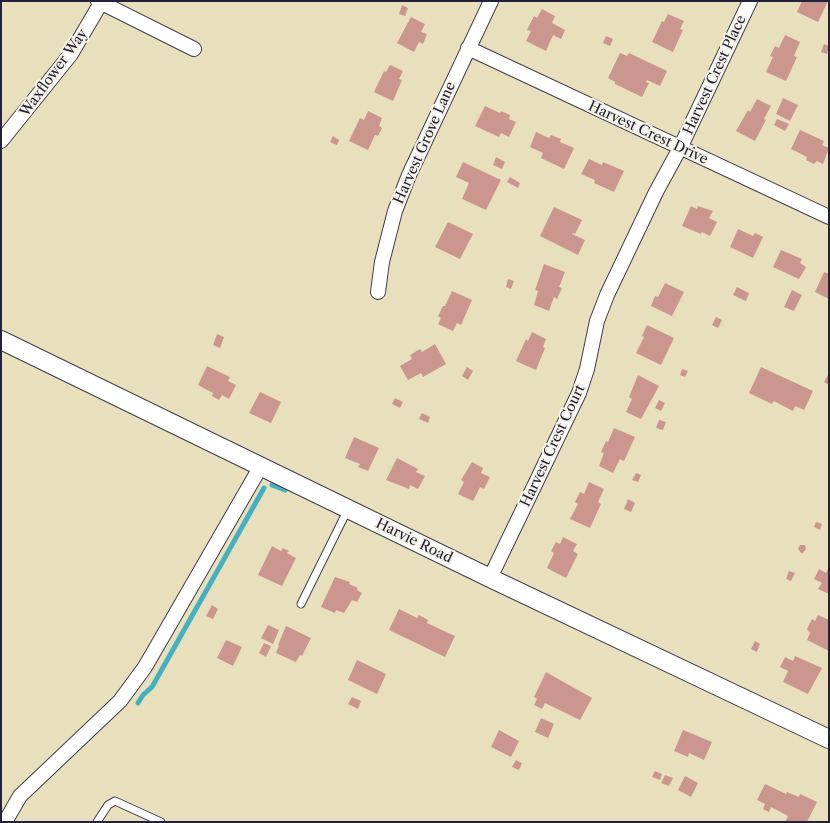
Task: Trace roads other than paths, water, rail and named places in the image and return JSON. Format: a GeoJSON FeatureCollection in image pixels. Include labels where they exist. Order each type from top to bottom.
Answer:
{"type":"FeatureCollection","features":[{"type":"Feature","properties":{"kind":"street","name":"Harvest Grove Lane"},"geometry":{"type":"LineString","coordinates":[[378,292],[382,262],[395,211],[408,175],[491,1]]}},
{"type":"Feature","properties":{"kind":"street","name":"Harvest Crest Place"},"geometry":{"type":"LineString","coordinates":[[680,148],[750,1]]}},
{"type":"Feature","properties":{"kind":"street"},"geometry":{"type":"LineString","coordinates":[[100,2],[194,49]]}},
{"type":"Feature","properties":{"kind":"street","name":"Waxflower Way"},"geometry":{"type":"LineString","coordinates":[[1,142],[70,54],[100,2]]}},
{"type":"Feature","properties":{"kind":"street","name":"Harvest Crest Drive"},"geometry":{"type":"LineString","coordinates":[[468,48],[829,217]]}},
{"type":"Feature","properties":{"kind":"street","name":"Harvest Crest Court"},"geometry":{"type":"LineString","coordinates":[[490,578],[579,394],[587,369],[597,321],[607,295],[656,192],[680,148]]}},
{"type":"Feature","properties":{"kind":"street","name":"Harvie Road"},"geometry":{"type":"LineString","coordinates":[[1,340],[490,578],[829,739]]}},
{"type":"Feature","properties":{"kind":"street"},"geometry":{"type":"LineString","coordinates":[[5,822],[20,796],[120,701],[145,667],[260,466]]}},
{"type":"Feature","properties":{"kind":"lane"},"geometry":{"type":"LineString","coordinates":[[301,604],[348,508]]}},
{"type":"Feature","properties":{"kind":"lane"},"geometry":{"type":"LineString","coordinates":[[97,822],[108,805],[115,801],[161,822]]}},
{"type":"Feature","properties":{"kind":"waterway"},"geometry":{"type":"LineString","coordinates":[[272,485],[285,490]]}},
{"type":"Feature","properties":{"kind":"waterway"},"geometry":{"type":"LineString","coordinates":[[138,703],[143,695],[152,687],[264,488]]}}]}
